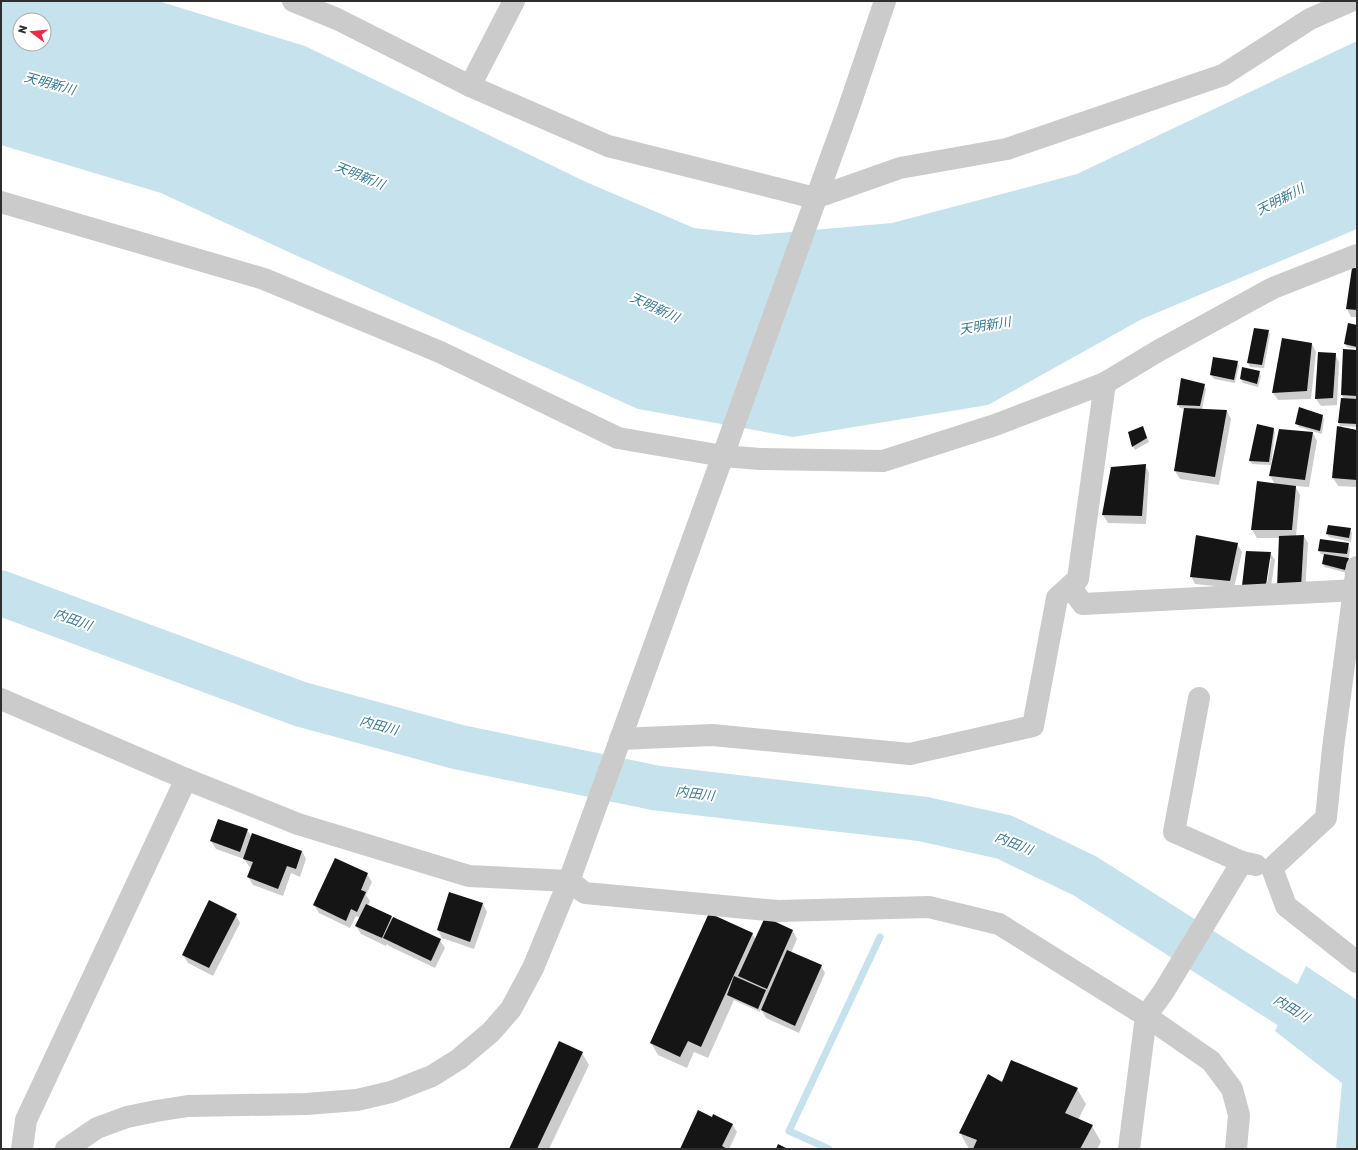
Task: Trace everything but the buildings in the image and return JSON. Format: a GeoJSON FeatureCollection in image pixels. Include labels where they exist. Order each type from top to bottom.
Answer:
{"type":"FeatureCollection","features":[{"type":"Feature","properties":{"kind":"street"},"geometry":{"type":"LineString","coordinates":[[293,1],[337,19],[470,86],[608,146],[815,198],[900,168],[1007,149],[1223,75],[1310,19],[1352,1]]}},
{"type":"Feature","properties":{"kind":"street"},"geometry":{"type":"LineString","coordinates":[[470,86],[514,1]]}},
{"type":"Feature","properties":{"kind":"street"},"geometry":{"type":"LineString","coordinates":[[66,1149],[97,1128],[127,1117],[148,1112],[188,1106],[306,1104],[357,1100],[391,1092],[432,1076],[459,1059],[491,1032],[511,1009],[533,968],[569,881],[848,110],[885,1]]}},
{"type":"Feature","properties":{"kind":"street"},"geometry":{"type":"LineString","coordinates":[[1,202],[264,279],[440,352],[618,438],[723,456],[760,459],[883,461],[996,425],[1105,382],[1273,288],[1357,255]]}},
{"type":"Feature","properties":{"kind":"street"},"geometry":{"type":"LineString","coordinates":[[620,739],[712,735],[910,754],[1033,726],[1057,598],[1078,579],[1105,382]]}},
{"type":"Feature","properties":{"kind":"street"},"geometry":{"type":"LineString","coordinates":[[1272,868],[1326,818],[1333,748],[1356,591],[1357,567]]}},
{"type":"Feature","properties":{"kind":"street"},"geometry":{"type":"LineString","coordinates":[[1070,587],[1083,604],[1356,591]]}},
{"type":"Feature","properties":{"kind":"street"},"geometry":{"type":"LineString","coordinates":[[1200,698],[1174,832],[1242,862],[1272,868]]}},
{"type":"Feature","properties":{"kind":"street"},"geometry":{"type":"LineString","coordinates":[[1,699],[186,779],[298,824],[469,876],[569,881],[585,893],[778,911],[929,907],[999,924],[1146,1016],[1211,1061],[1232,1089],[1239,1115],[1236,1149]]}},
{"type":"Feature","properties":{"kind":"street"},"geometry":{"type":"LineString","coordinates":[[22,1149],[26,1120],[186,779]]}},
{"type":"Feature","properties":{"kind":"street"},"geometry":{"type":"LineString","coordinates":[[1129,1149],[1146,1016],[1164,991],[1242,862]]}},
{"type":"Feature","properties":{"kind":"street"},"geometry":{"type":"LineString","coordinates":[[1272,868],[1286,906],[1357,962]]}},
{"type":"Feature","properties":{"kind":"water","name":"天明新川"},"geometry":{"type":"Polygon","coordinates":[[[1,1],[158,1],[305,46],[586,182],[694,228],[755,235],[892,223],[1077,174],[1357,41],[1357,229],[1142,319],[988,405],[793,437],[638,409],[161,193],[1,145],[1,1]]]}},
{"type":"Feature","properties":{"kind":"water"},"geometry":{"type":"Polygon","coordinates":[[[1306,966],[1357,1000],[1357,1149],[1336,1149],[1342,1083],[1275,1031],[1306,966]]]}},
{"type":"Feature","properties":{"kind":"waterway","name":"内田川"},"geometry":{"type":"LineString","coordinates":[[1,593],[300,704],[458,747],[656,788],[923,819],[1004,837],[1085,876],[1357,1049]]}},
{"type":"Feature","properties":{"kind":"waterway"},"geometry":{"type":"LineString","coordinates":[[829,1149],[789,1131],[880,937]]}}]}
